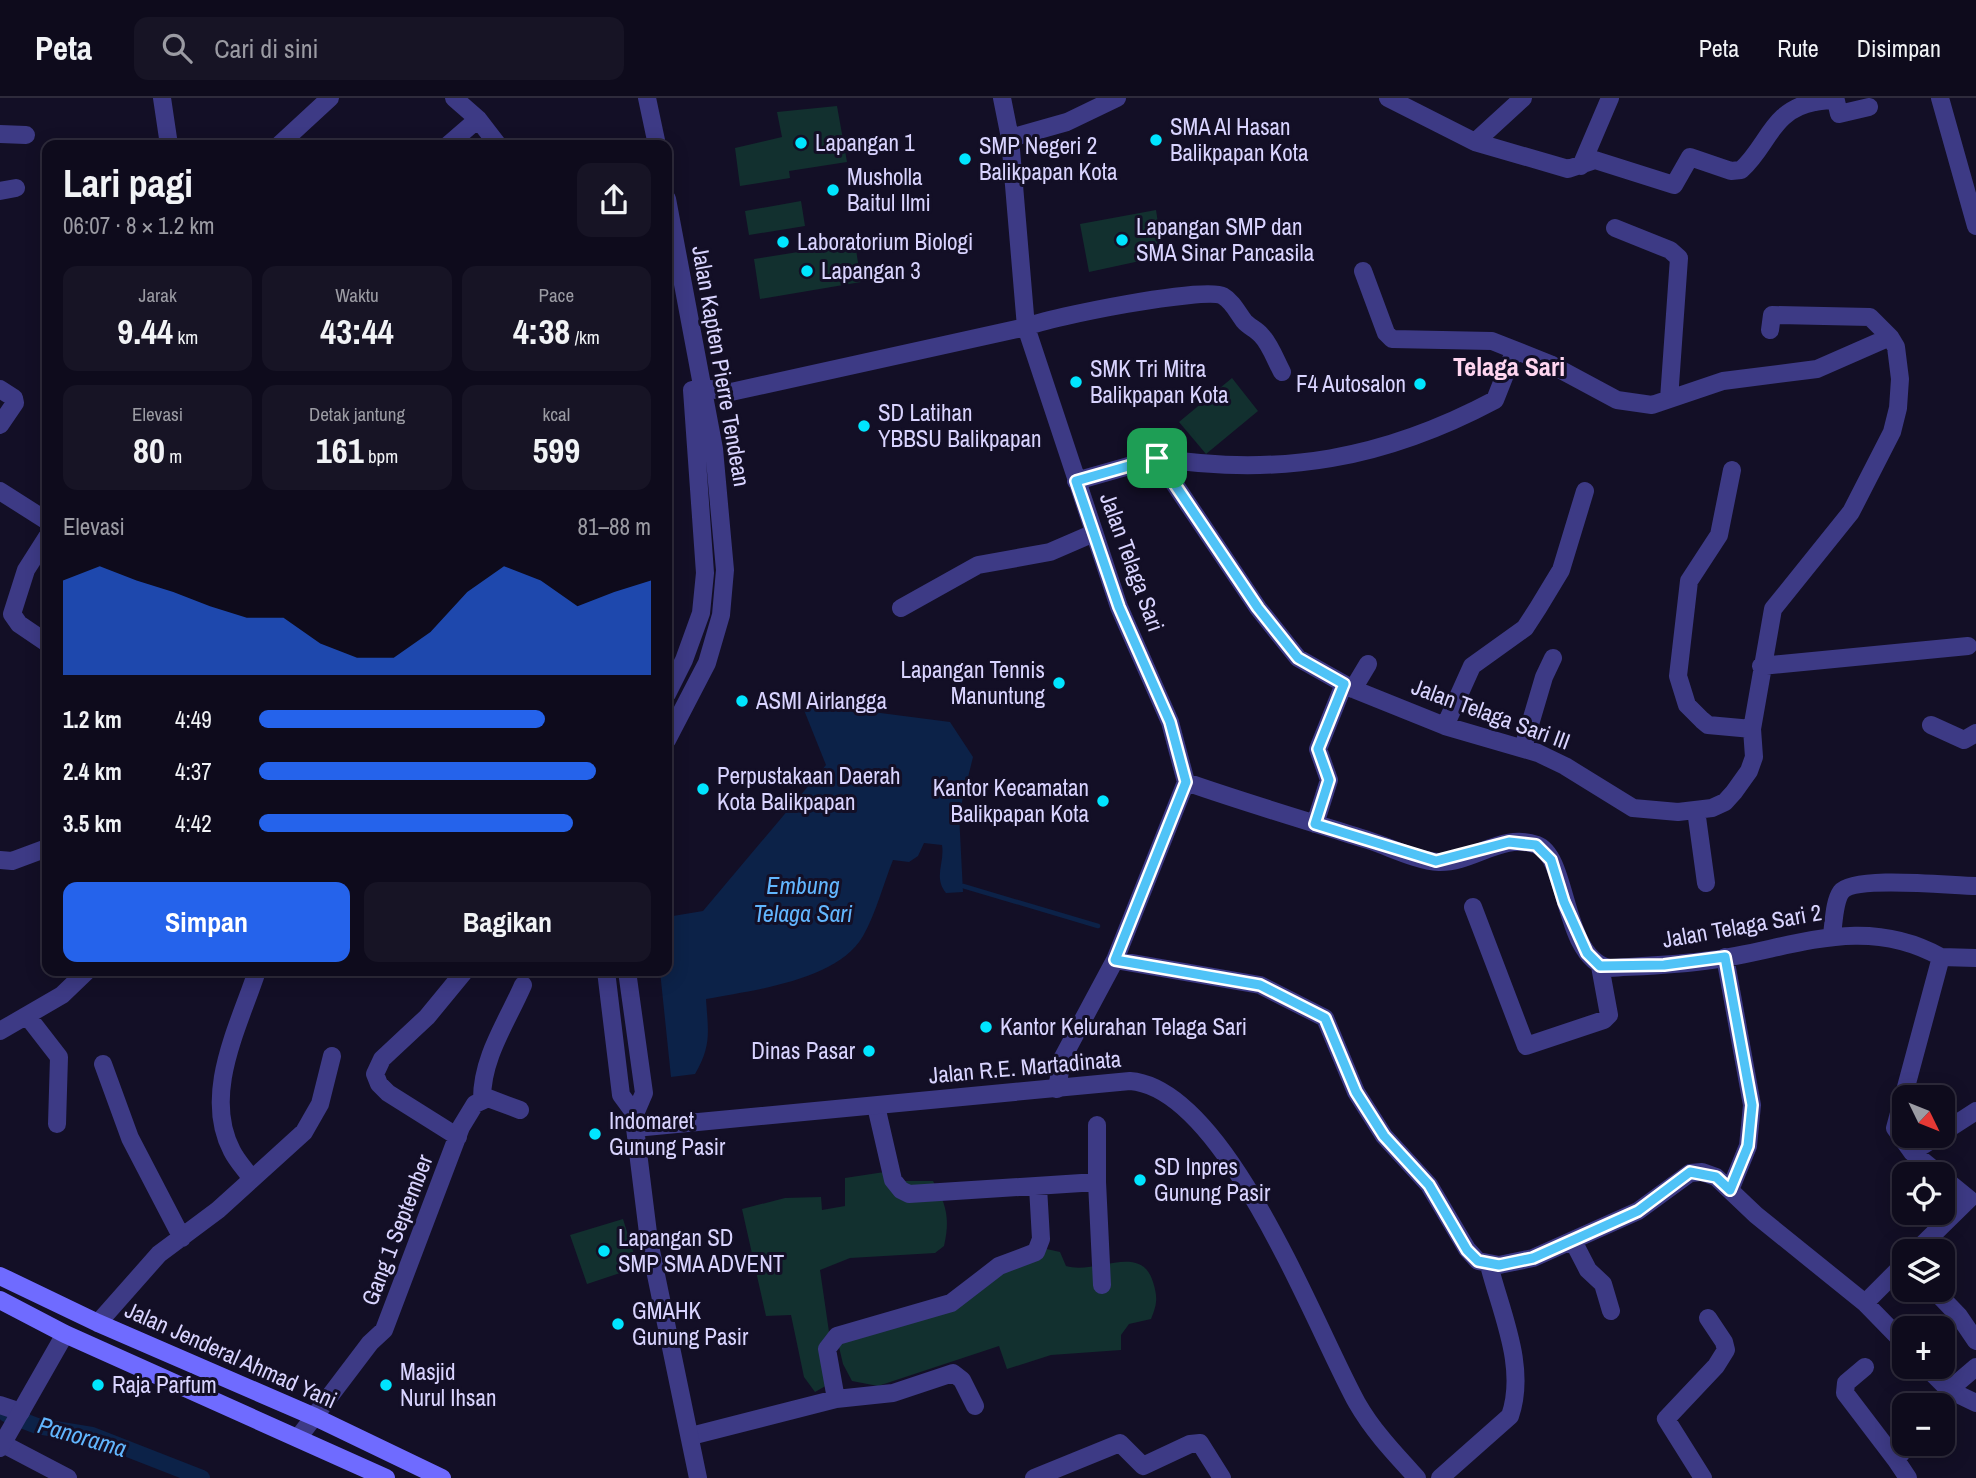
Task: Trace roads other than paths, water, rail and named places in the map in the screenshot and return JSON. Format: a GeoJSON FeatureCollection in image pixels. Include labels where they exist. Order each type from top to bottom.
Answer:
{"type":"FeatureCollection","features":[{"type":"Feature","properties":{"kind":"main road","name":"Jalan Jenderal Ahmad Yani"},"geometry":{"type":"LineString","coordinates":[[0,1276],[98,1323],[315,1417],[442,1478]]}},
{"type":"Feature","properties":{"kind":"main road"},"geometry":{"type":"LineString","coordinates":[[0,1300],[65,1334],[386,1478]]}},
{"type":"Feature","properties":{"kind":"street"},"geometry":{"type":"LineString","coordinates":[[162,98],[168,140]]}},
{"type":"Feature","properties":{"kind":"street"},"geometry":{"type":"LineString","coordinates":[[284,140],[330,98]]}},
{"type":"Feature","properties":{"kind":"street"},"geometry":{"type":"LineString","coordinates":[[454,98],[478,119],[494,140]]}},
{"type":"Feature","properties":{"kind":"street"},"geometry":{"type":"LineString","coordinates":[[640,98],[649,140]]}},
{"type":"Feature","properties":{"kind":"street"},"geometry":{"type":"LineString","coordinates":[[647,98],[656,140]]}},
{"type":"Feature","properties":{"kind":"street","name":"Jalan Telaga Sari"},"geometry":{"type":"LineString","coordinates":[[1002,98],[1010,138],[1026,327],[1119,607],[1170,722],[1186,782]]}},
{"type":"Feature","properties":{"kind":"street"},"geometry":{"type":"LineString","coordinates":[[1010,138],[1067,122],[1117,98]]}},
{"type":"Feature","properties":{"kind":"street"},"geometry":{"type":"LineString","coordinates":[[1388,98],[1475,142],[1559,167],[1581,166],[1595,160],[1674,185],[1690,157],[1731,171],[1741,170],[1770,130],[1797,106],[1833,99],[1839,114],[1869,107]]}},
{"type":"Feature","properties":{"kind":"street"},"geometry":{"type":"LineString","coordinates":[[1475,142],[1523,98]]}},
{"type":"Feature","properties":{"kind":"street"},"geometry":{"type":"LineString","coordinates":[[1581,166],[1610,98]]}},
{"type":"Feature","properties":{"kind":"street"},"geometry":{"type":"LineString","coordinates":[[1940,98],[1976,226]]}},
{"type":"Feature","properties":{"kind":"street"},"geometry":{"type":"LineString","coordinates":[[454,140],[478,119]]}},
{"type":"Feature","properties":{"kind":"street"},"geometry":{"type":"LineString","coordinates":[[0,134],[26,135]]}},
{"type":"Feature","properties":{"kind":"street","name":"Jalan Kapten Pierre Tendean"},"geometry":{"type":"LineString","coordinates":[[672,226],[714,449],[725,570],[721,615],[707,663],[672,730]]}},
{"type":"Feature","properties":{"kind":"street"},"geometry":{"type":"LineString","coordinates":[[1615,228],[1670,250],[1679,258],[1669,399]]}},
{"type":"Feature","properties":{"kind":"street","name":"Jalan Kapten Pierre Tendean"},"geometry":{"type":"LineString","coordinates":[[672,270],[693,398],[705,573],[701,613],[672,684]]}},
{"type":"Feature","properties":{"kind":"street"},"geometry":{"type":"LineString","coordinates":[[1363,271],[1387,334],[1392,339],[1476,338],[1498,343],[1514,352],[1550,364],[1617,400],[1640,405],[1723,382],[1817,369],[1890,337],[1870,317],[1772,315],[1770,330]]}},
{"type":"Feature","properties":{"kind":"street"},"geometry":{"type":"LineString","coordinates":[[702,387],[731,391],[1026,327],[1045,319],[1074,313],[1177,297],[1218,294],[1261,335],[1282,372]]}},
{"type":"Feature","properties":{"kind":"street","name":"Jalan Telaga Sari III"},"geometry":{"type":"LineString","coordinates":[[1157,458],[1258,608],[1298,658],[1348,686],[1446,726],[1523,748],[1566,766],[1633,808],[1678,812],[1696,810],[1726,802],[1742,782],[1754,757],[1752,729],[1773,609],[1851,512],[1892,432],[1898,408],[1900,379],[1896,347],[1890,337]]}},
{"type":"Feature","properties":{"kind":"street"},"geometry":{"type":"LineString","coordinates":[[1076,481],[1157,458],[1206,466],[1322,462],[1360,454],[1419,433],[1495,400],[1514,352]]}},
{"type":"Feature","properties":{"kind":"street"},"geometry":{"type":"LineString","coordinates":[[0,389],[14,397],[15,403],[0,425]]}},
{"type":"Feature","properties":{"kind":"street"},"geometry":{"type":"LineString","coordinates":[[706,411],[731,391]]}},
{"type":"Feature","properties":{"kind":"street"},"geometry":{"type":"LineString","coordinates":[[1732,470],[1718,535],[1689,581],[1678,676],[1687,705],[1702,720],[1709,725],[1752,729]]}},
{"type":"Feature","properties":{"kind":"street"},"geometry":{"type":"LineString","coordinates":[[0,491],[42,518]]}},
{"type":"Feature","properties":{"kind":"street"},"geometry":{"type":"LineString","coordinates":[[1446,726],[1472,666],[1525,628],[1544,599],[1561,570],[1585,491]]}},
{"type":"Feature","properties":{"kind":"street"},"geometry":{"type":"LineString","coordinates":[[901,608],[978,565],[1050,552],[1094,533]]}},
{"type":"Feature","properties":{"kind":"street"},"geometry":{"type":"LineString","coordinates":[[42,545],[26,570],[6,622],[42,640]]}},
{"type":"Feature","properties":{"kind":"street"},"geometry":{"type":"LineString","coordinates":[[1761,666],[1968,646]]}},
{"type":"Feature","properties":{"kind":"street"},"geometry":{"type":"LineString","coordinates":[[1523,748],[1544,677],[1553,658]]}},
{"type":"Feature","properties":{"kind":"street"},"geometry":{"type":"LineString","coordinates":[[1315,824],[1329,780],[1318,749],[1348,686],[1368,664]]}},
{"type":"Feature","properties":{"kind":"street"},"geometry":{"type":"LineString","coordinates":[[1931,725],[1964,740],[1976,733]]}},
{"type":"Feature","properties":{"kind":"street"},"geometry":{"type":"LineString","coordinates":[[1057,1089],[1062,1059],[1074,1032],[1115,960],[1186,782],[1436,861],[1509,842],[1536,845],[1551,860],[1564,902],[1587,953],[1600,966],[1609,1015],[1604,1020],[1526,1046],[1473,907]]}},
{"type":"Feature","properties":{"kind":"street"},"geometry":{"type":"LineString","coordinates":[[1696,810],[1706,883]]}},
{"type":"Feature","properties":{"kind":"street"},"geometry":{"type":"LineString","coordinates":[[0,860],[12,861],[42,850]]}},
{"type":"Feature","properties":{"kind":"street"},"geometry":{"type":"LineString","coordinates":[[1832,934],[1839,895],[1850,885],[1871,883],[1976,886]]}},
{"type":"Feature","properties":{"kind":"street","name":"Jalan Telaga Sari 2"},"geometry":{"type":"LineString","coordinates":[[1600,966],[1664,965],[1725,957],[1832,934],[1896,938],[1914,942],[1941,957]]}},
{"type":"Feature","properties":{"kind":"street"},"geometry":{"type":"LineString","coordinates":[[1725,957],[1752,1105],[1748,1146],[1730,1190]]}},
{"type":"Feature","properties":{"kind":"street"},"geometry":{"type":"LineString","coordinates":[[1924,1162],[1912,1152],[1895,1128],[1941,957],[1976,958]]}},
{"type":"Feature","properties":{"kind":"street"},"geometry":{"type":"LineString","coordinates":[[1115,960],[1260,985],[1325,1018],[1356,1092],[1384,1136],[1429,1185],[1467,1250],[1478,1261],[1489,1265],[1533,1258],[1638,1211],[1690,1172],[1716,1177],[1756,1214],[1865,1303],[1892,1331]]}},
{"type":"Feature","properties":{"kind":"street"},"geometry":{"type":"LineString","coordinates":[[0,1031],[62,995],[83,976]]}},
{"type":"Feature","properties":{"kind":"street"},"geometry":{"type":"LineString","coordinates":[[251,1178],[232,1152],[226,1137],[220,1095],[256,976]]}},
{"type":"Feature","properties":{"kind":"street"},"geometry":{"type":"LineString","coordinates":[[458,1137],[388,1093],[379,1084],[375,1074],[382,1059],[427,1017],[461,976]]}},
{"type":"Feature","properties":{"kind":"street"},"geometry":{"type":"LineString","coordinates":[[607,976],[621,1095],[635,1121],[649,1241],[698,1478]]}},
{"type":"Feature","properties":{"kind":"street"},"geometry":{"type":"LineString","coordinates":[[628,976],[644,1093],[635,1121]]}},
{"type":"Feature","properties":{"kind":"street"},"geometry":{"type":"LineString","coordinates":[[520,1110],[488,1098],[482,1099],[483,1076],[491,1052],[523,985]]}},
{"type":"Feature","properties":{"kind":"street"},"geometry":{"type":"LineString","coordinates":[[27,1017],[59,1057],[57,1124]]}},
{"type":"Feature","properties":{"kind":"street"},"geometry":{"type":"LineString","coordinates":[[98,1323],[159,1254],[182,1238],[304,1132],[320,1104],[332,1056]]}},
{"type":"Feature","properties":{"kind":"street"},"geometry":{"type":"LineString","coordinates":[[103,1064],[130,1138],[182,1238]]}},
{"type":"Feature","properties":{"kind":"street","name":"Jalan R.E. Martadinata"},"geometry":{"type":"LineString","coordinates":[[635,1121],[876,1106],[1137,1082],[1161,1093],[1215,1137],[1271,1230],[1357,1402],[1381,1438],[1417,1478]]}},
{"type":"Feature","properties":{"kind":"street","name":"Gang 1 September"},"geometry":{"type":"LineString","coordinates":[[298,1438],[370,1343],[384,1330],[458,1137],[475,1104],[482,1099]]}},
{"type":"Feature","properties":{"kind":"street"},"geometry":{"type":"LineString","coordinates":[[876,1106],[893,1180],[904,1192],[914,1195],[1097,1182]]}},
{"type":"Feature","properties":{"kind":"street"},"geometry":{"type":"LineString","coordinates":[[1955,1125],[1976,1111]]}},
{"type":"Feature","properties":{"kind":"street"},"geometry":{"type":"LineString","coordinates":[[1097,1125],[1102,1285]]}},
{"type":"Feature","properties":{"kind":"street"},"geometry":{"type":"LineString","coordinates":[[1912,1152],[1918,1148]]}},
{"type":"Feature","properties":{"kind":"street"},"geometry":{"type":"LineString","coordinates":[[1928,1239],[1972,1195],[1955,1185]]}},
{"type":"Feature","properties":{"kind":"street"},"geometry":{"type":"LineString","coordinates":[[836,1399],[827,1349],[837,1336],[951,1303],[999,1266],[1037,1252],[1041,1239],[1038,1187]]}},
{"type":"Feature","properties":{"kind":"street"},"geometry":{"type":"LineString","coordinates":[[1573,1241],[1588,1270],[1603,1284],[1611,1311]]}},
{"type":"Feature","properties":{"kind":"street"},"geometry":{"type":"LineString","coordinates":[[1440,1478],[1510,1416],[1513,1406],[1517,1388],[1514,1353],[1489,1265]]}},
{"type":"Feature","properties":{"kind":"street"},"geometry":{"type":"LineString","coordinates":[[1865,1303],[1892,1276]]}},
{"type":"Feature","properties":{"kind":"street"},"geometry":{"type":"LineString","coordinates":[[1946,1302],[1976,1341]]}},
{"type":"Feature","properties":{"kind":"street"},"geometry":{"type":"LineString","coordinates":[[1703,1478],[1666,1419],[1716,1367],[1726,1350],[1724,1342],[1708,1318]]}},
{"type":"Feature","properties":{"kind":"street"},"geometry":{"type":"LineString","coordinates":[[10,1431],[65,1334]]}},
{"type":"Feature","properties":{"kind":"street"},"geometry":{"type":"LineString","coordinates":[[1864,1367],[1846,1383],[1845,1392],[1908,1478]]}},
{"type":"Feature","properties":{"kind":"street"},"geometry":{"type":"LineString","coordinates":[[1947,1393],[1976,1367]]}},
{"type":"Feature","properties":{"kind":"street"},"geometry":{"type":"LineString","coordinates":[[691,1436],[836,1399],[893,1393],[953,1373],[962,1380],[975,1406]]}},
{"type":"Feature","properties":{"kind":"street"},"geometry":{"type":"LineString","coordinates":[[1938,1379],[1949,1390],[1976,1403]]}},
{"type":"Feature","properties":{"kind":"street"},"geometry":{"type":"LineString","coordinates":[[0,1405],[10,1431],[68,1478]]}},
{"type":"Feature","properties":{"kind":"street"},"geometry":{"type":"LineString","coordinates":[[1034,1478],[1120,1443],[1143,1466],[1190,1444],[1200,1443],[1222,1478]]}},
{"type":"Feature","properties":{"kind":"street"},"geometry":{"type":"LineString","coordinates":[[1896,1460],[1899,1456]]}},
{"type":"Feature","properties":{"kind":"water","name":"Embung Telaga Sari"},"geometry":{"type":"Polygon","coordinates":[[[811,704],[950,722],[973,757],[959,814],[963,892],[946,893],[942,887],[942,845],[924,843],[918,856],[909,862],[893,860],[868,927],[851,951],[834,964],[792,981],[706,999],[708,1038],[700,1064],[695,1074],[671,1077],[661,976],[672,976],[672,916],[703,911],[826,765],[804,710],[811,704]]]}},
{"type":"Feature","properties":{"kind":"waterway"},"geometry":{"type":"LineString","coordinates":[[963,886],[1098,926]]}},
{"type":"Feature","properties":{"kind":"waterway","name":"Panorama"},"geometry":{"type":"LineString","coordinates":[[6,1414],[37,1426],[92,1435],[202,1478]]}},
{"type":"Feature","properties":{"kind":"place","name":"SMA Al Hasan Balikpapan Kota"},"geometry":{"type":"Point","coordinates":[1156,140]}},
{"type":"Feature","properties":{"kind":"place","name":"Lapangan 1"},"geometry":{"type":"Point","coordinates":[801,143]}},
{"type":"Feature","properties":{"kind":"place","name":"SMP Negeri 2 Balikpapan Kota"},"geometry":{"type":"Point","coordinates":[965,159]}},
{"type":"Feature","properties":{"kind":"place","name":"Musholla Baitul Ilmi"},"geometry":{"type":"Point","coordinates":[833,190]}},
{"type":"Feature","properties":{"kind":"place","name":"Lapangan SMP dan SMA Sinar Pancasila"},"geometry":{"type":"Point","coordinates":[1122,240]}},
{"type":"Feature","properties":{"kind":"place","name":"Laboratorium Biologi"},"geometry":{"type":"Point","coordinates":[783,242]}},
{"type":"Feature","properties":{"kind":"place","name":"Lapangan 3"},"geometry":{"type":"Point","coordinates":[807,271]}},
{"type":"Feature","properties":{"kind":"place","name":"SMK Tri Mitra Balikpapan Kota"},"geometry":{"type":"Point","coordinates":[1076,382]}},
{"type":"Feature","properties":{"kind":"place","name":"F4 Autosalon"},"geometry":{"type":"Point","coordinates":[1420,384]}},
{"type":"Feature","properties":{"kind":"place","name":"SD Latihan YBBSU Balikpapan"},"geometry":{"type":"Point","coordinates":[864,426]}},
{"type":"Feature","properties":{"kind":"place","name":"Lapangan Tennis Manuntung"},"geometry":{"type":"Point","coordinates":[1059,683]}},
{"type":"Feature","properties":{"kind":"place","name":"ASMI Airlangga"},"geometry":{"type":"Point","coordinates":[742,701]}},
{"type":"Feature","properties":{"kind":"place","name":"Perpustakaan Daerah Kota Balikpapan"},"geometry":{"type":"Point","coordinates":[703,789]}},
{"type":"Feature","properties":{"kind":"place","name":"Kantor Kecamatan Balikpapan Kota"},"geometry":{"type":"Point","coordinates":[1103,801]}},
{"type":"Feature","properties":{"kind":"place","name":"Kantor Kelurahan Telaga Sari"},"geometry":{"type":"Point","coordinates":[986,1027]}},
{"type":"Feature","properties":{"kind":"place","name":"Dinas Pasar"},"geometry":{"type":"Point","coordinates":[869,1051]}},
{"type":"Feature","properties":{"kind":"place","name":"Indomaret Gunung Pasir"},"geometry":{"type":"Point","coordinates":[595,1134]}},
{"type":"Feature","properties":{"kind":"place","name":"SD Inpres Gunung Pasir"},"geometry":{"type":"Point","coordinates":[1140,1180]}},
{"type":"Feature","properties":{"kind":"place","name":"Lapangan SD SMP SMA ADVENT"},"geometry":{"type":"Point","coordinates":[604,1251]}},
{"type":"Feature","properties":{"kind":"place","name":"GMAHK Gunung Pasir"},"geometry":{"type":"Point","coordinates":[618,1324]}},
{"type":"Feature","properties":{"kind":"place","name":"Raja Parfum"},"geometry":{"type":"Point","coordinates":[98,1385]}},
{"type":"Feature","properties":{"kind":"place","name":"Masjid Nurul Ihsan"},"geometry":{"type":"Point","coordinates":[386,1385]}},
{"type":"Feature","properties":{"kind":"district","name":"Telaga Sari"},"geometry":{"type":"Point","coordinates":[1509,367]}}]}
